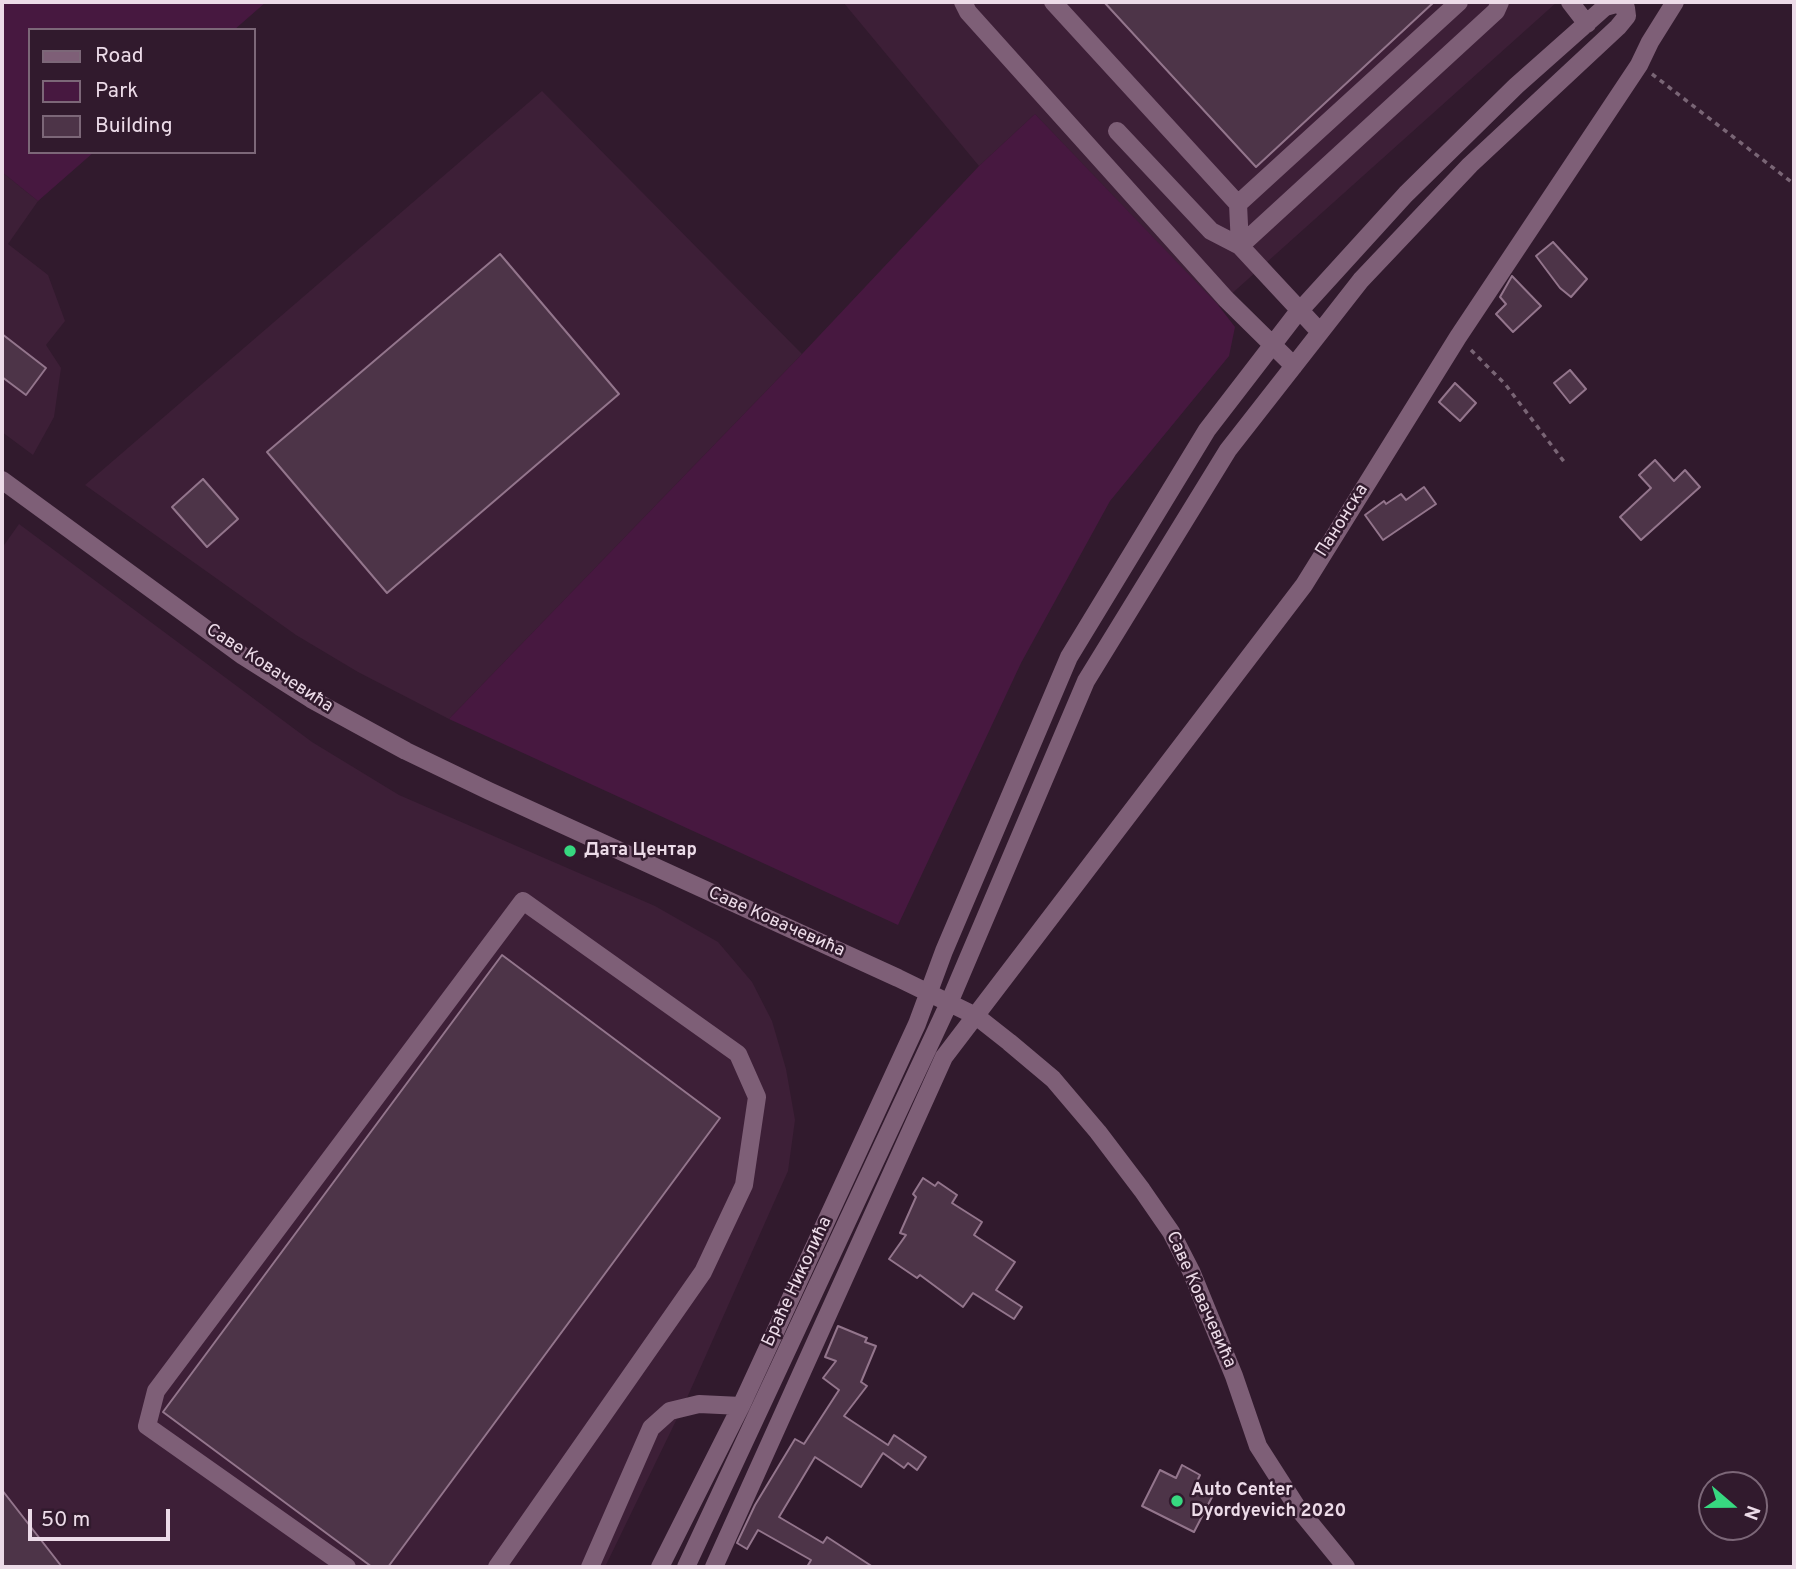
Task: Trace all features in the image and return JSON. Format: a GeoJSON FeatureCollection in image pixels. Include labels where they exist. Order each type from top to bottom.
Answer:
{"type":"FeatureCollection","features":[{"type":"Feature","properties":{"kind":"street"},"geometry":{"type":"LineString","coordinates":[[963,2],[968,12],[1208,278],[1294,366]]}},
{"type":"Feature","properties":{"kind":"street"},"geometry":{"type":"LineString","coordinates":[[1053,2],[1238,204],[1240,246]]}},
{"type":"Feature","properties":{"kind":"street"},"geometry":{"type":"LineString","coordinates":[[1238,204],[1459,2]]}},
{"type":"Feature","properties":{"kind":"street"},"geometry":{"type":"LineString","coordinates":[[1240,246],[1496,11],[1500,2]]}},
{"type":"Feature","properties":{"kind":"street"},"geometry":{"type":"LineString","coordinates":[[1570,2],[1587,24]]}},
{"type":"Feature","properties":{"kind":"street","name":"Панонска"},"geometry":{"type":"LineString","coordinates":[[714,1567],[944,1057],[1304,585],[1458,337],[1639,65],[1675,2]]}},
{"type":"Feature","properties":{"kind":"street","name":"Браће Николића"},"geometry":{"type":"LineString","coordinates":[[660,1567],[741,1406],[917,1024],[1069,657],[1207,430],[1300,310],[1406,194],[1516,86],[1605,7],[1616,4],[1626,8],[1626,16],[1618,27],[1471,165],[1361,280],[1228,450],[1086,681],[949,1003],[686,1567]]}},
{"type":"Feature","properties":{"kind":"street"},"geometry":{"type":"LineString","coordinates":[[1117,131],[1211,231],[1240,246],[1321,332]]}},
{"type":"Feature","properties":{"kind":"street","name":"Саве Ковачевића"},"geometry":{"type":"LineString","coordinates":[[2,480],[243,656],[311,699],[407,751],[489,791],[976,1016],[1053,1079],[1098,1132],[1164,1221],[1191,1271],[1234,1377],[1258,1446],[1297,1507],[1346,1567]]}},
{"type":"Feature","properties":{"kind":"street"},"geometry":{"type":"LineString","coordinates":[[347,1567],[147,1426],[156,1391],[523,901],[738,1054],[757,1097],[744,1185],[703,1272],[497,1567]]}},
{"type":"Feature","properties":{"kind":"street"},"geometry":{"type":"LineString","coordinates":[[590,1567],[652,1429],[670,1411],[699,1404],[741,1406]]}},
{"type":"Feature","properties":{"kind":"path"},"geometry":{"type":"LineString","coordinates":[[1639,65],[1794,184]]}},
{"type":"Feature","properties":{"kind":"path"},"geometry":{"type":"LineString","coordinates":[[1458,337],[1505,384],[1565,463]]}},
{"type":"Feature","properties":{"kind":"shaded area"},"geometry":{"type":"Polygon","coordinates":[[[843,2],[1557,2],[1218,306],[1035,114],[979,166],[843,2]]]}},
{"type":"Feature","properties":{"kind":"shaded area"},"geometry":{"type":"Polygon","coordinates":[[[542,91],[802,354],[449,719],[358,672],[296,635],[85,485],[542,91]]]}},
{"type":"Feature","properties":{"kind":"shaded area"},"geometry":{"type":"Polygon","coordinates":[[[2,172],[38,201],[8,244],[48,275],[65,321],[46,345],[61,368],[54,417],[33,455],[2,432],[2,172]]]}},
{"type":"Feature","properties":{"kind":"shaded area"},"geometry":{"type":"Polygon","coordinates":[[[19,524],[312,742],[399,795],[655,906],[718,942],[752,982],[772,1021],[786,1069],[795,1120],[788,1171],[686,1400],[605,1567],[2,1567],[2,548],[19,524]]]}},
{"type":"Feature","properties":{"kind":"green space"},"geometry":{"type":"Polygon","coordinates":[[[2,2],[266,2],[236,28],[28,28],[28,154],[92,154],[38,201],[2,172],[2,2]]]}},
{"type":"Feature","properties":{"kind":"green space"},"geometry":{"type":"Polygon","coordinates":[[[1035,114],[1218,305],[1235,327],[1229,356],[1110,501],[1021,663],[898,925],[449,719],[802,354],[979,166],[1035,114]]]}},
{"type":"Feature","properties":{"kind":"building"},"geometry":{"type":"Polygon","coordinates":[[[1104,2],[1434,2],[1256,167],[1104,2]]]}},
{"type":"Feature","properties":{"kind":"building"},"geometry":{"type":"Polygon","coordinates":[[[1553,242],[1587,279],[1571,297],[1560,288],[1536,256],[1553,242]]]}},
{"type":"Feature","properties":{"kind":"building"},"geometry":{"type":"Polygon","coordinates":[[[500,254],[619,394],[387,593],[267,452],[500,254]]]}},
{"type":"Feature","properties":{"kind":"building"},"geometry":{"type":"Polygon","coordinates":[[[1512,276],[1541,306],[1513,332],[1496,314],[1506,304],[1500,297],[1512,276]]]}},
{"type":"Feature","properties":{"kind":"building"},"geometry":{"type":"Polygon","coordinates":[[[2,334],[46,368],[26,395],[2,377],[2,334]]]}},
{"type":"Feature","properties":{"kind":"building"},"geometry":{"type":"Polygon","coordinates":[[[1570,370],[1586,389],[1570,403],[1554,383],[1570,370]]]}},
{"type":"Feature","properties":{"kind":"building"},"geometry":{"type":"Polygon","coordinates":[[[1455,383],[1476,403],[1460,421],[1439,402],[1455,383]]]}},
{"type":"Feature","properties":{"kind":"building"},"geometry":{"type":"Polygon","coordinates":[[[1655,460],[1674,481],[1685,470],[1700,487],[1641,540],[1620,517],[1651,488],[1639,475],[1655,460]]]}},
{"type":"Feature","properties":{"kind":"building"},"geometry":{"type":"Polygon","coordinates":[[[203,479],[238,519],[207,547],[172,507],[203,479]]]}},
{"type":"Feature","properties":{"kind":"building"},"geometry":{"type":"Polygon","coordinates":[[[1424,487],[1436,504],[1383,540],[1365,515],[1384,501],[1386,504],[1401,494],[1406,500],[1424,487]]]}},
{"type":"Feature","properties":{"kind":"building"},"geometry":{"type":"Polygon","coordinates":[[[502,955],[720,1118],[388,1567],[372,1567],[163,1412],[502,955]]]}},
{"type":"Feature","properties":{"kind":"building"},"geometry":{"type":"Polygon","coordinates":[[[923,1178],[935,1186],[938,1182],[957,1195],[952,1203],[982,1222],[974,1235],[1015,1262],[996,1290],[1022,1307],[1014,1319],[973,1293],[963,1307],[920,1275],[917,1278],[889,1259],[906,1235],[900,1233],[916,1197],[913,1194],[923,1178]]]}},
{"type":"Feature","properties":{"kind":"building"},"geometry":{"type":"Polygon","coordinates":[[[838,1326],[867,1338],[865,1342],[876,1346],[861,1382],[867,1386],[844,1416],[888,1445],[894,1435],[926,1457],[917,1470],[908,1463],[904,1468],[883,1453],[861,1487],[815,1457],[779,1517],[823,1543],[827,1537],[873,1567],[807,1567],[811,1560],[758,1530],[747,1549],[737,1543],[755,1505],[795,1439],[804,1444],[839,1390],[823,1378],[836,1361],[825,1357],[838,1326]]]}},
{"type":"Feature","properties":{"kind":"building","name":"Auto Center Dyordyevich 2020"},"geometry":{"type":"Polygon","coordinates":[[[1182,1465],[1200,1475],[1194,1488],[1212,1497],[1194,1532],[1142,1506],[1160,1470],[1176,1478],[1182,1465]]]}},
{"type":"Feature","properties":{"kind":"building"},"geometry":{"type":"Polygon","coordinates":[[[2,1490],[62,1567],[2,1567],[2,1490]]]}},
{"type":"Feature","properties":{"kind":"place","name":"Дата Центар"},"geometry":{"type":"Point","coordinates":[570,851]}},
{"type":"Feature","properties":{"kind":"place","name":"Auto Center Dyordyevich 2020"},"geometry":{"type":"Point","coordinates":[1177,1501]}}]}
